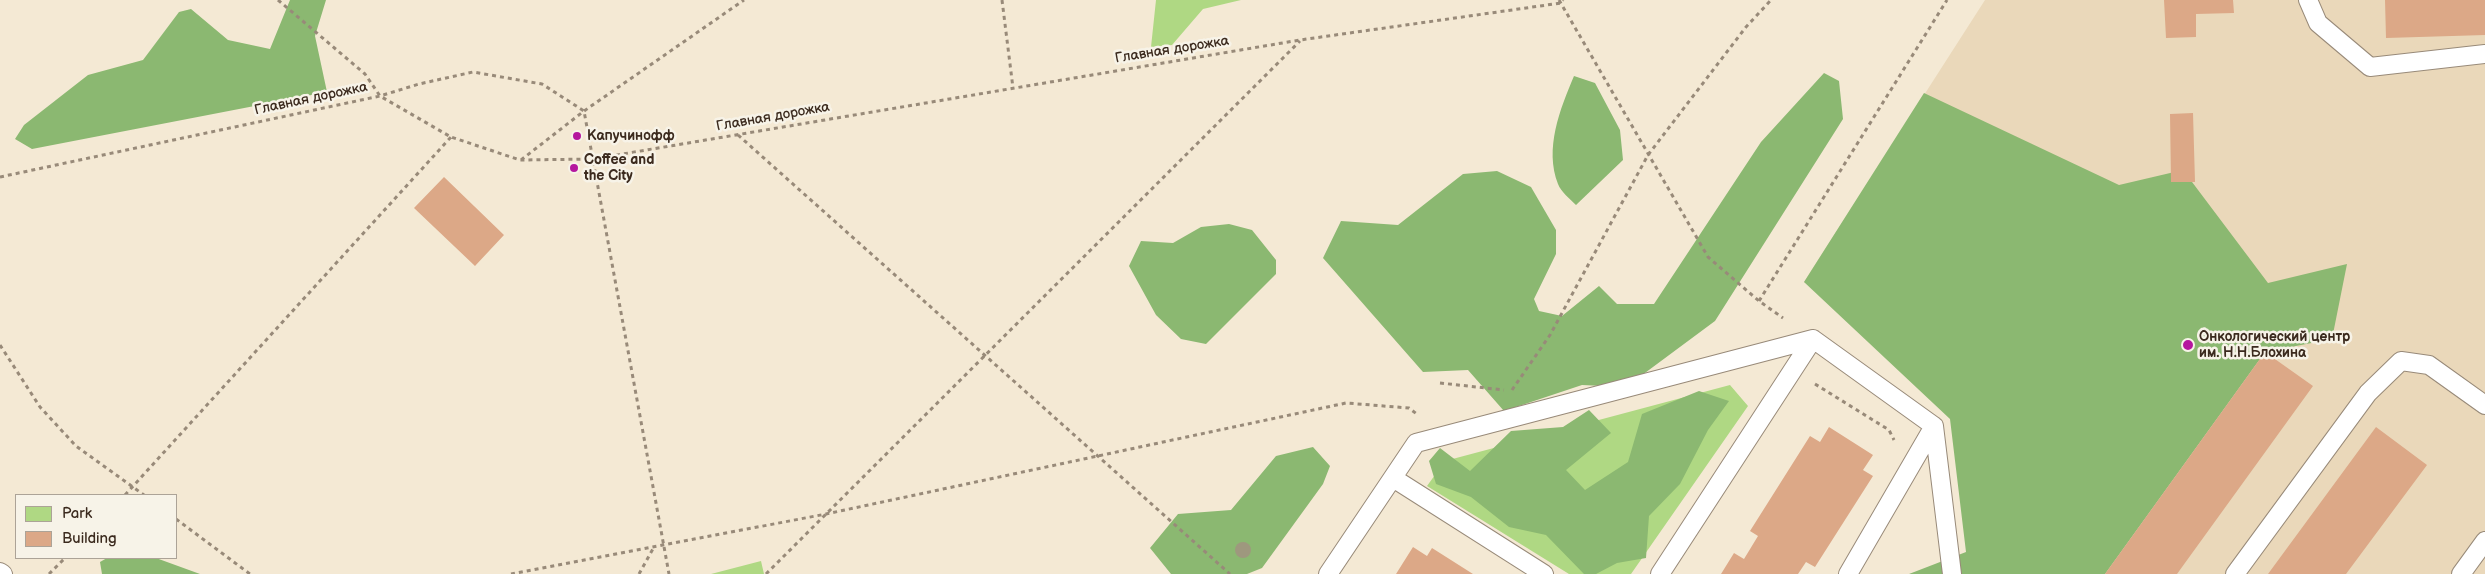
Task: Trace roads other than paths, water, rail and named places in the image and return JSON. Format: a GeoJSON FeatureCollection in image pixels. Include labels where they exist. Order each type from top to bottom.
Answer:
{"type":"FeatureCollection","features":[{"type":"Feature","properties":{"kind":"lane"},"geometry":{"type":"LineString","coordinates":[[2308,0],[2318,23],[2370,67],[2485,54]]}},
{"type":"Feature","properties":{"kind":"lane"},"geometry":{"type":"LineString","coordinates":[[1660,574],[1813,339]]}},
{"type":"Feature","properties":{"kind":"lane"},"geometry":{"type":"LineString","coordinates":[[1328,574],[1416,443],[1813,339]]}},
{"type":"Feature","properties":{"kind":"lane"},"geometry":{"type":"LineString","coordinates":[[1813,339],[1934,426],[1952,574]]}},
{"type":"Feature","properties":{"kind":"lane"},"geometry":{"type":"LineString","coordinates":[[2235,574],[2368,393],[2400,362],[2429,365],[2485,405]]}},
{"type":"Feature","properties":{"kind":"lane"},"geometry":{"type":"LineString","coordinates":[[1848,574],[1934,426]]}},
{"type":"Feature","properties":{"kind":"lane"},"geometry":{"type":"LineString","coordinates":[[1393,478],[1544,574]]}},
{"type":"Feature","properties":{"kind":"lane"},"geometry":{"type":"LineString","coordinates":[[2461,574],[2485,541]]}},
{"type":"Feature","properties":{"kind":"place","name":"Капучинофф"},"geometry":{"type":"Point","coordinates":[577,136]}},
{"type":"Feature","properties":{"kind":"place","name":"Coffee and the City"},"geometry":{"type":"Point","coordinates":[574,168]}},
{"type":"Feature","properties":{"kind":"place","name":"Онкологический центр им. Н.Н.Блохина"},"geometry":{"type":"Point","coordinates":[2188,345]}}]}
